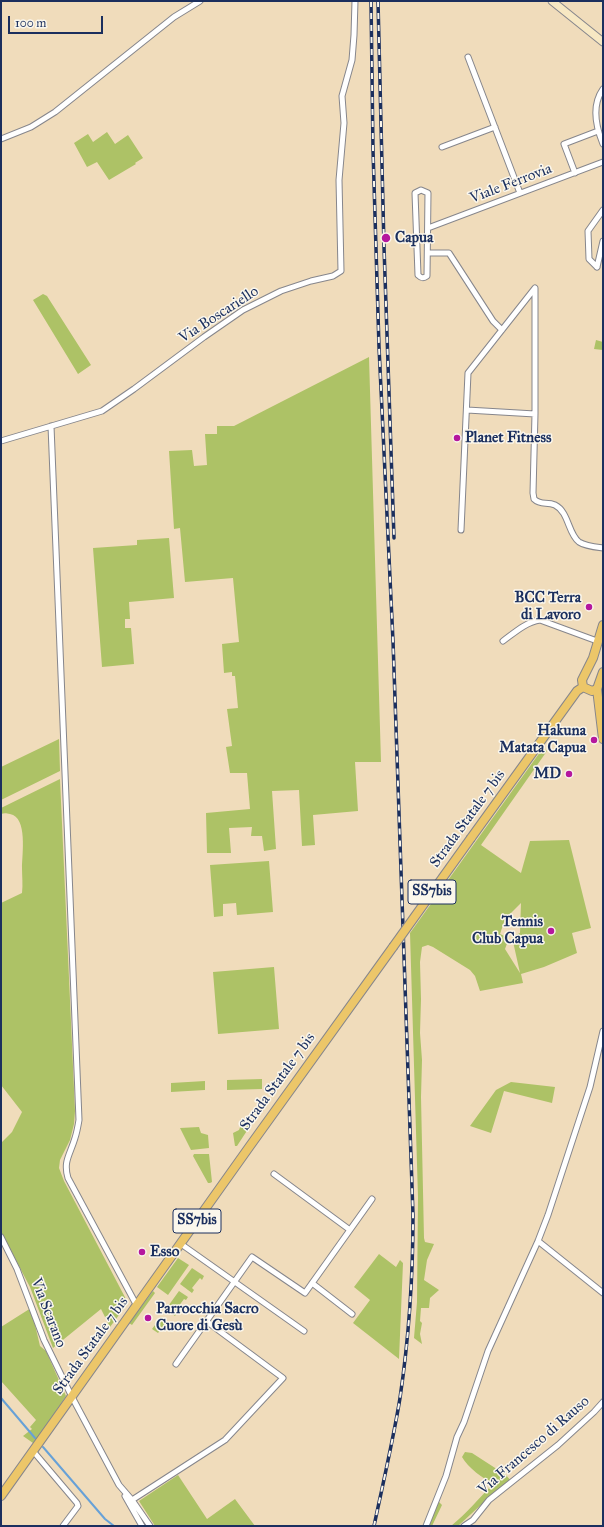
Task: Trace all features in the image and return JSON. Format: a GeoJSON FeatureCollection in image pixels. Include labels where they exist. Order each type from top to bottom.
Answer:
{"type":"FeatureCollection","features":[{"type":"Feature","properties":{"kind":"main road"},"geometry":{"type":"LineString","coordinates":[[552,1],[603,42]]}},
{"type":"Feature","properties":{"kind":"main road"},"geometry":{"type":"LineString","coordinates":[[598,689],[592,691],[583,687],[582,680],[593,658],[603,625]]}},
{"type":"Feature","properties":{"kind":"main road"},"geometry":{"type":"LineString","coordinates":[[603,672],[598,689],[603,739]]}},
{"type":"Feature","properties":{"kind":"main road","name":"Strada Statale 7 bis"},"geometry":{"type":"LineString","coordinates":[[1,1496],[470,838],[577,691],[583,687]]}},
{"type":"Feature","properties":{"kind":"street"},"geometry":{"type":"LineString","coordinates":[[1,139],[31,127],[55,112],[174,17],[200,1]]}},
{"type":"Feature","properties":{"kind":"street","name":"Via Boscariello"},"geometry":{"type":"LineString","coordinates":[[1,440],[102,411],[243,310],[281,291],[311,281],[333,276],[341,271],[339,180],[344,123],[342,96],[352,60],[355,1]]}},
{"type":"Feature","properties":{"kind":"street"},"geometry":{"type":"LineString","coordinates":[[468,57],[520,193]]}},
{"type":"Feature","properties":{"kind":"street"},"geometry":{"type":"LineString","coordinates":[[603,89],[597,106],[596,119],[598,131],[603,144]]}},
{"type":"Feature","properties":{"kind":"street"},"geometry":{"type":"LineString","coordinates":[[442,147],[495,127]]}},
{"type":"Feature","properties":{"kind":"street"},"geometry":{"type":"LineString","coordinates":[[575,173],[564,144],[598,131]]}},
{"type":"Feature","properties":{"kind":"street","name":"Viale Ferrovia"},"geometry":{"type":"LineString","coordinates":[[428,228],[603,162]]}},
{"type":"Feature","properties":{"kind":"street"},"geometry":{"type":"LineString","coordinates":[[421,190],[428,193],[428,228],[427,276],[425,278],[421,278],[418,275],[415,193],[421,190]]}},
{"type":"Feature","properties":{"kind":"street"},"geometry":{"type":"LineString","coordinates":[[603,210],[588,231],[589,259],[597,267],[603,241]]}},
{"type":"Feature","properties":{"kind":"street"},"geometry":{"type":"LineString","coordinates":[[416,221],[422,216],[428,220]]}},
{"type":"Feature","properties":{"kind":"street"},"geometry":{"type":"LineString","coordinates":[[417,243],[423,249],[428,244]]}},
{"type":"Feature","properties":{"kind":"street"},"geometry":{"type":"LineString","coordinates":[[428,253],[449,253],[493,321],[502,330]]}},
{"type":"Feature","properties":{"kind":"street"},"geometry":{"type":"LineString","coordinates":[[461,530],[468,373],[535,288],[534,499],[538,503],[554,504],[562,511],[577,540],[588,546],[603,548]]}},
{"type":"Feature","properties":{"kind":"street"},"geometry":{"type":"LineString","coordinates":[[466,410],[535,414]]}},
{"type":"Feature","properties":{"kind":"street"},"geometry":{"type":"LineString","coordinates":[[50,426],[80,1120],[75,1139],[66,1160],[66,1170],[68,1178],[137,1306]]}},
{"type":"Feature","properties":{"kind":"street"},"geometry":{"type":"LineString","coordinates":[[503,641],[534,620],[540,620],[597,641]]}},
{"type":"Feature","properties":{"kind":"street"},"geometry":{"type":"LineString","coordinates":[[426,1526],[446,1476],[457,1437],[464,1422],[488,1351],[538,1241],[548,1215],[590,1086],[603,1031]]}},
{"type":"Feature","properties":{"kind":"street"},"geometry":{"type":"LineString","coordinates":[[274,1174],[350,1230]]}},
{"type":"Feature","properties":{"kind":"street"},"geometry":{"type":"LineString","coordinates":[[176,1364],[252,1257],[305,1293],[372,1199]]}},
{"type":"Feature","properties":{"kind":"street","name":"Via Scarano"},"geometry":{"type":"LineString","coordinates":[[1,1237],[17,1269],[44,1340],[72,1397],[119,1485]]}},
{"type":"Feature","properties":{"kind":"street"},"geometry":{"type":"LineString","coordinates":[[538,1241],[603,1293]]}},
{"type":"Feature","properties":{"kind":"street"},"geometry":{"type":"LineString","coordinates":[[181,1244],[304,1331]]}},
{"type":"Feature","properties":{"kind":"street"},"geometry":{"type":"LineString","coordinates":[[312,1283],[352,1314]]}},
{"type":"Feature","properties":{"kind":"street"},"geometry":{"type":"LineString","coordinates":[[132,1500],[225,1440],[283,1378],[206,1321]]}},
{"type":"Feature","properties":{"kind":"street","name":"Via Francesco di Rauso"},"geometry":{"type":"LineString","coordinates":[[464,1526],[470,1524],[489,1500],[558,1445],[603,1402]]}},
{"type":"Feature","properties":{"kind":"street"},"geometry":{"type":"LineString","coordinates":[[33,1451],[77,1503],[78,1506],[76,1510],[63,1526]]}},
{"type":"Feature","properties":{"kind":"street"},"geometry":{"type":"LineString","coordinates":[[119,1485],[132,1500],[150,1526]]}},
{"type":"Feature","properties":{"kind":"street"},"geometry":{"type":"LineString","coordinates":[[119,1485],[142,1526]]}},
{"type":"Feature","properties":{"kind":"green space"},"geometry":{"type":"Polygon","coordinates":[[[107,132],[115,144],[128,135],[143,158],[135,163],[136,164],[109,180],[97,162],[87,167],[74,143],[88,134],[93,142],[107,132]]]}},
{"type":"Feature","properties":{"kind":"green space"},"geometry":{"type":"Polygon","coordinates":[[[43,294],[47,296],[91,365],[78,374],[33,300],[43,294]]]}},
{"type":"Feature","properties":{"kind":"green space"},"geometry":{"type":"Polygon","coordinates":[[[596,340],[603,342],[603,350],[594,349],[596,340]]]}},
{"type":"Feature","properties":{"kind":"green space"},"geometry":{"type":"Polygon","coordinates":[[[369,357],[381,762],[355,762],[358,811],[313,815],[315,845],[302,846],[299,790],[272,791],[276,849],[264,851],[262,836],[251,836],[252,827],[229,828],[231,853],[207,853],[206,813],[250,809],[247,773],[230,773],[226,747],[232,746],[227,709],[238,708],[235,676],[232,676],[232,672],[224,673],[222,644],[239,642],[233,578],[185,582],[180,528],[174,529],[169,451],[192,450],[194,466],[207,465],[205,434],[217,434],[217,426],[234,426],[369,357]]]}},
{"type":"Feature","properties":{"kind":"green space"},"geometry":{"type":"Polygon","coordinates":[[[169,538],[174,598],[129,602],[130,619],[125,619],[125,628],[131,628],[134,664],[102,667],[93,548],[137,545],[137,540],[169,538]]]}},
{"type":"Feature","properties":{"kind":"green space"},"geometry":{"type":"Polygon","coordinates":[[[59,739],[60,771],[1,800],[1,767],[59,739]]]}},
{"type":"Feature","properties":{"kind":"green space"},"geometry":{"type":"Polygon","coordinates":[[[543,748],[547,751],[481,845],[521,873],[530,841],[569,840],[591,928],[572,933],[577,953],[544,967],[521,974],[523,983],[480,991],[475,976],[470,970],[433,947],[428,945],[422,947],[420,962],[420,1033],[422,1060],[421,1097],[424,1238],[425,1242],[434,1244],[427,1260],[424,1280],[439,1290],[430,1298],[429,1308],[421,1308],[420,1321],[422,1323],[420,1334],[422,1344],[414,1338],[417,1302],[418,1197],[410,933],[543,748]],[[521,903],[505,919],[500,934],[509,938],[505,949],[520,973],[512,937],[520,933],[521,903]]]}},
{"type":"Feature","properties":{"kind":"green space"},"geometry":{"type":"Polygon","coordinates":[[[60,779],[75,1111],[74,1124],[70,1140],[60,1160],[59,1168],[64,1181],[128,1303],[110,1327],[101,1309],[53,1348],[30,1287],[1,1232],[1,1143],[12,1132],[22,1112],[1,1085],[1,903],[22,893],[23,837],[22,829],[16,817],[5,813],[1,814],[1,808],[60,779]]]}},
{"type":"Feature","properties":{"kind":"green space"},"geometry":{"type":"Polygon","coordinates":[[[269,861],[273,912],[237,915],[236,903],[223,904],[223,916],[214,917],[210,865],[269,861]]]}},
{"type":"Feature","properties":{"kind":"green space"},"geometry":{"type":"Polygon","coordinates":[[[274,967],[279,1029],[218,1034],[213,972],[274,967]]]}},
{"type":"Feature","properties":{"kind":"green space"},"geometry":{"type":"Polygon","coordinates":[[[262,1079],[262,1089],[227,1090],[227,1080],[262,1079]]]}},
{"type":"Feature","properties":{"kind":"green space"},"geometry":{"type":"Polygon","coordinates":[[[205,1081],[205,1090],[171,1092],[171,1083],[205,1081]]]}},
{"type":"Feature","properties":{"kind":"green space"},"geometry":{"type":"Polygon","coordinates":[[[511,1082],[555,1087],[552,1103],[504,1091],[491,1133],[470,1126],[496,1090],[511,1082]]]}},
{"type":"Feature","properties":{"kind":"green space"},"geometry":{"type":"Polygon","coordinates":[[[242,1122],[252,1123],[237,1146],[235,1146],[233,1133],[239,1130],[242,1122]]]}},
{"type":"Feature","properties":{"kind":"green space"},"geometry":{"type":"Polygon","coordinates":[[[199,1127],[201,1133],[208,1135],[209,1148],[191,1150],[180,1128],[199,1127]]]}},
{"type":"Feature","properties":{"kind":"green space"},"geometry":{"type":"Polygon","coordinates":[[[194,1154],[209,1154],[212,1182],[208,1183],[193,1156],[194,1154]]]}},
{"type":"Feature","properties":{"kind":"green space"},"geometry":{"type":"Polygon","coordinates":[[[379,1254],[396,1267],[400,1260],[403,1263],[399,1359],[353,1323],[370,1300],[354,1287],[379,1254]]]}},
{"type":"Feature","properties":{"kind":"green space"},"geometry":{"type":"Polygon","coordinates":[[[178,1258],[189,1265],[168,1295],[157,1287],[178,1258]]]}},
{"type":"Feature","properties":{"kind":"green space"},"geometry":{"type":"Polygon","coordinates":[[[192,1268],[204,1276],[202,1280],[200,1278],[192,1288],[194,1290],[192,1293],[180,1284],[192,1268]]]}},
{"type":"Feature","properties":{"kind":"green space"},"geometry":{"type":"Polygon","coordinates":[[[153,1291],[155,1293],[132,1325],[129,1323],[153,1291]]]}},
{"type":"Feature","properties":{"kind":"green space"},"geometry":{"type":"Polygon","coordinates":[[[179,1291],[188,1297],[186,1300],[184,1299],[175,1311],[177,1313],[175,1316],[166,1309],[179,1291]]]}},
{"type":"Feature","properties":{"kind":"green space"},"geometry":{"type":"Polygon","coordinates":[[[31,1308],[40,1346],[46,1351],[66,1396],[35,1443],[23,1436],[32,1429],[30,1427],[36,1420],[1,1381],[1,1327],[31,1308]]]}},
{"type":"Feature","properties":{"kind":"green space"},"geometry":{"type":"Polygon","coordinates":[[[161,1317],[167,1322],[158,1333],[152,1329],[161,1317]]]}},
{"type":"Feature","properties":{"kind":"green space"},"geometry":{"type":"Polygon","coordinates":[[[465,1452],[472,1453],[506,1475],[511,1481],[483,1503],[458,1526],[451,1526],[468,1511],[493,1484],[480,1476],[468,1465],[462,1457],[465,1452]]]}},
{"type":"Feature","properties":{"kind":"green space"},"geometry":{"type":"Polygon","coordinates":[[[178,1475],[207,1519],[235,1499],[255,1526],[155,1526],[139,1501],[178,1475]]]}},
{"type":"Feature","properties":{"kind":"green space"},"geometry":{"type":"Polygon","coordinates":[[[438,1501],[442,1505],[432,1526],[428,1526],[438,1501]]]}},
{"type":"Feature","properties":{"kind":"waterway"},"geometry":{"type":"LineString","coordinates":[[1,1398],[35,1438]]}},
{"type":"Feature","properties":{"kind":"waterway"},"geometry":{"type":"LineString","coordinates":[[43,1447],[105,1519],[114,1526]]}},
{"type":"Feature","properties":{"kind":"railway"},"geometry":{"type":"LineString","coordinates":[[371,1],[373,150],[379,347],[393,641],[413,1215],[410,1307],[406,1352],[400,1398],[374,1526]]}},
{"type":"Feature","properties":{"kind":"railway"},"geometry":{"type":"LineString","coordinates":[[378,1],[384,247],[394,538]]}},
{"type":"Feature","properties":{"kind":"place","name":"Capua"},"geometry":{"type":"Point","coordinates":[386,238]}},
{"type":"Feature","properties":{"kind":"place","name":"Planet Fitness"},"geometry":{"type":"Point","coordinates":[457,438]}},
{"type":"Feature","properties":{"kind":"place","name":"BCC Terra di Lavoro"},"geometry":{"type":"Point","coordinates":[589,607]}},
{"type":"Feature","properties":{"kind":"place","name":"Hakuna Matata Capua"},"geometry":{"type":"Point","coordinates":[594,740]}},
{"type":"Feature","properties":{"kind":"place","name":"MD"},"geometry":{"type":"Point","coordinates":[569,774]}},
{"type":"Feature","properties":{"kind":"place","name":"Tennis Club Capua"},"geometry":{"type":"Point","coordinates":[551,931]}},
{"type":"Feature","properties":{"kind":"place","name":"Esso"},"geometry":{"type":"Point","coordinates":[142,1252]}},
{"type":"Feature","properties":{"kind":"place","name":"Parrocchia Sacro Cuore di Gesù"},"geometry":{"type":"Point","coordinates":[148,1318]}}]}
